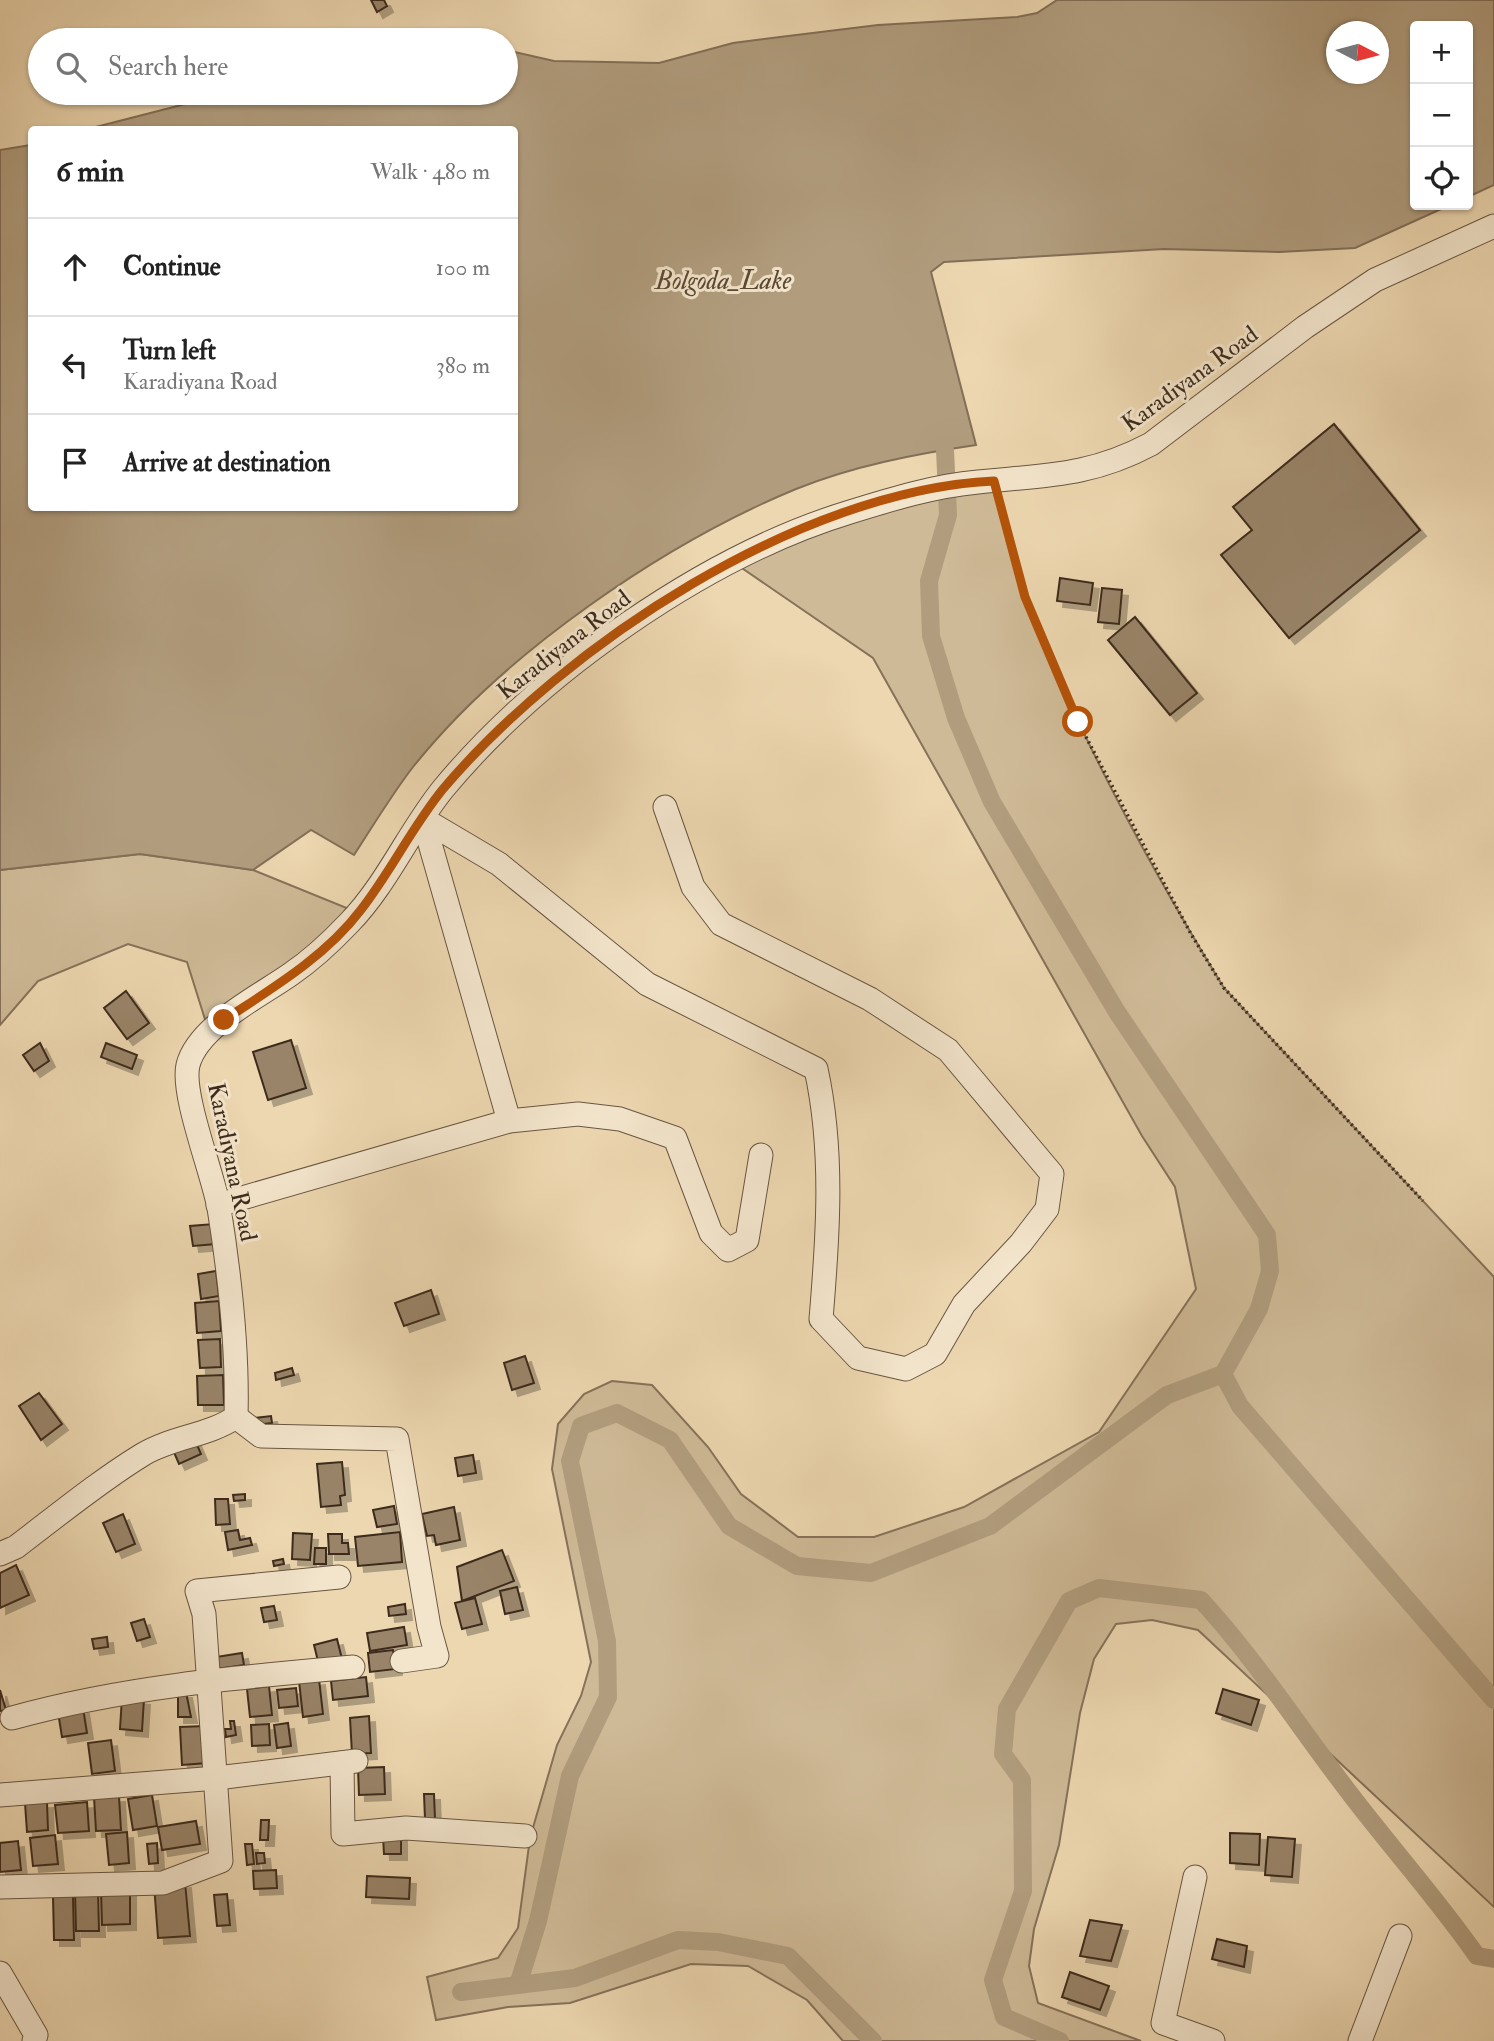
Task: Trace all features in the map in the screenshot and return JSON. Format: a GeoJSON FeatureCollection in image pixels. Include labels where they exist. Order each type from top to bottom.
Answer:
{"type":"FeatureCollection","features":[{"type":"Feature","properties":{"kind":"street","name":"Karadiyana Road"},"geometry":{"type":"LineString","coordinates":[[236,1417],[231,1295],[218,1205],[189,1091],[187,1068],[195,1047],[224,1020],[324,949],[359,913],[442,791],[541,691],[661,603],[733,562],[811,524],[922,491],[986,481],[1068,474],[1124,458],[1150,444],[1305,327],[1397,268],[1494,226]]}},
{"type":"Feature","properties":{"kind":"street"},"geometry":{"type":"LineString","coordinates":[[423,819],[499,864],[647,984],[816,1069],[824,1105],[829,1216],[821,1319],[858,1358],[906,1369],[934,1354],[964,1304],[1021,1243],[1047,1209],[1052,1174],[948,1049],[870,999],[721,924],[693,887],[665,807]]}},
{"type":"Feature","properties":{"kind":"street"},"geometry":{"type":"LineString","coordinates":[[423,819],[509,1121]]}},
{"type":"Feature","properties":{"kind":"street"},"geometry":{"type":"LineString","coordinates":[[218,1205],[509,1121],[578,1114],[620,1119],[675,1138],[711,1233],[728,1250],[747,1240],[761,1155]]}},
{"type":"Feature","properties":{"kind":"street"},"geometry":{"type":"LineString","coordinates":[[0,1554],[16,1546],[143,1454],[194,1433],[223,1426],[236,1417],[261,1436],[397,1439],[436,1656],[402,1661]]}},
{"type":"Feature","properties":{"kind":"street"},"geometry":{"type":"LineString","coordinates":[[0,1887],[163,1883],[221,1861],[204,1614],[197,1591],[339,1577]]}},
{"type":"Feature","properties":{"kind":"street"},"geometry":{"type":"LineString","coordinates":[[12,1718],[140,1691],[209,1680],[353,1667]]}},
{"type":"Feature","properties":{"kind":"street"},"geometry":{"type":"LineString","coordinates":[[0,1795],[217,1778],[349,1762],[342,1834],[406,1829],[525,1836]]}},
{"type":"Feature","properties":{"kind":"street"},"geometry":{"type":"LineString","coordinates":[[1195,1877],[1163,2023],[1213,2041]]}},
{"type":"Feature","properties":{"kind":"street"},"geometry":{"type":"LineString","coordinates":[[1360,2041],[1399,1936]]}},
{"type":"Feature","properties":{"kind":"street"},"geometry":{"type":"LineString","coordinates":[[0,1973],[36,2035],[34,2041]]}},
{"type":"Feature","properties":{"kind":"path"},"geometry":{"type":"LineString","coordinates":[[986,481],[1025,597],[1073,709],[1191,934],[1224,988],[1423,1201]]}},
{"type":"Feature","properties":{"kind":"shaded area"},"geometry":{"type":"Polygon","coordinates":[[[994,481],[1021,585],[1068,698],[1142,847],[1224,988],[1494,1277],[1494,1907],[1198,1630],[1152,1620],[1116,1624],[1094,1659],[1080,1713],[1059,1845],[1034,1929],[1029,1966],[1038,2003],[1141,2041],[843,2041],[807,2000],[748,1966],[691,1964],[570,2003],[508,2007],[436,2020],[427,1977],[498,1958],[518,1928],[530,1838],[557,1745],[581,1696],[591,1662],[552,1469],[558,1424],[584,1394],[612,1381],[652,1385],[708,1447],[741,1494],[798,1537],[874,1537],[964,1507],[1099,1432],[1196,1289],[1175,1187],[1142,1136],[873,658],[733,562],[811,524],[994,481]]]}},
{"type":"Feature","properties":{"kind":"shaded area"},"geometry":{"type":"Polygon","coordinates":[[[140,854],[253,870],[359,913],[209,1032],[187,962],[128,944],[38,981],[0,1025],[0,870],[140,854]]]}},
{"type":"Feature","properties":{"kind":"water","name":"Bolgoda_Lake"},"geometry":{"type":"Polygon","coordinates":[[[1057,0],[1494,0],[1494,185],[1473,195],[1473,21],[1410,21],[1410,210],[1439,210],[1355,248],[1279,252],[1164,249],[944,262],[931,272],[976,445],[884,462],[796,489],[745,512],[640,571],[539,644],[450,725],[405,777],[354,855],[311,830],[253,870],[140,854],[0,870],[0,150],[28,145],[28,511],[518,511],[518,126],[100,126],[181,105],[518,105],[518,53],[554,61],[659,63],[733,43],[878,25],[1017,17],[1037,13],[1057,0]]]}},
{"type":"Feature","properties":{"kind":"building"},"geometry":{"type":"Polygon","coordinates":[[[371,0],[384,0],[387,6],[377,12],[371,0]]]}},
{"type":"Feature","properties":{"kind":"building"},"geometry":{"type":"Polygon","coordinates":[[[1334,424],[1420,530],[1289,638],[1221,555],[1252,530],[1233,507],[1334,424]]]}},
{"type":"Feature","properties":{"kind":"building"},"geometry":{"type":"Polygon","coordinates":[[[1060,578],[1093,583],[1090,605],[1057,601],[1060,578]]]}},
{"type":"Feature","properties":{"kind":"building"},"geometry":{"type":"Polygon","coordinates":[[[1102,588],[1122,590],[1119,624],[1098,622],[1102,588]]]}},
{"type":"Feature","properties":{"kind":"building"},"geometry":{"type":"Polygon","coordinates":[[[1135,617],[1197,693],[1170,715],[1108,640],[1135,617]]]}},
{"type":"Feature","properties":{"kind":"building"},"geometry":{"type":"Polygon","coordinates":[[[126,991],[149,1023],[127,1039],[104,1008],[126,991]]]}},
{"type":"Feature","properties":{"kind":"building"},"geometry":{"type":"Polygon","coordinates":[[[291,1040],[306,1088],[268,1100],[253,1052],[291,1040]]]}},
{"type":"Feature","properties":{"kind":"building"},"geometry":{"type":"Polygon","coordinates":[[[40,1043],[49,1061],[34,1071],[23,1055],[40,1043]]]}},
{"type":"Feature","properties":{"kind":"building"},"geometry":{"type":"Polygon","coordinates":[[[106,1043],[137,1055],[132,1069],[101,1057],[106,1043]]]}},
{"type":"Feature","properties":{"kind":"building"},"geometry":{"type":"Polygon","coordinates":[[[214,1224],[216,1244],[193,1246],[190,1226],[214,1224]]]}},
{"type":"Feature","properties":{"kind":"building"},"geometry":{"type":"Polygon","coordinates":[[[216,1271],[219,1296],[201,1299],[198,1274],[216,1271]]]}},
{"type":"Feature","properties":{"kind":"building"},"geometry":{"type":"Polygon","coordinates":[[[431,1290],[439,1314],[404,1326],[395,1303],[431,1290]]]}},
{"type":"Feature","properties":{"kind":"building"},"geometry":{"type":"Polygon","coordinates":[[[219,1301],[221,1331],[197,1333],[195,1303],[219,1301]]]}},
{"type":"Feature","properties":{"kind":"building"},"geometry":{"type":"Polygon","coordinates":[[[220,1339],[221,1367],[200,1368],[198,1340],[220,1339]]]}},
{"type":"Feature","properties":{"kind":"building"},"geometry":{"type":"Polygon","coordinates":[[[525,1356],[534,1383],[512,1390],[504,1363],[525,1356]]]}},
{"type":"Feature","properties":{"kind":"building"},"geometry":{"type":"Polygon","coordinates":[[[292,1368],[294,1375],[276,1380],[275,1373],[292,1368]]]}},
{"type":"Feature","properties":{"kind":"building"},"geometry":{"type":"Polygon","coordinates":[[[223,1375],[224,1405],[198,1405],[197,1376],[223,1375]]]}},
{"type":"Feature","properties":{"kind":"building"},"geometry":{"type":"Polygon","coordinates":[[[39,1393],[62,1424],[41,1440],[19,1406],[39,1393]]]}},
{"type":"Feature","properties":{"kind":"building"},"geometry":{"type":"Polygon","coordinates":[[[271,1416],[272,1423],[255,1425],[255,1418],[271,1416]]]}},
{"type":"Feature","properties":{"kind":"building"},"geometry":{"type":"Polygon","coordinates":[[[195,1440],[201,1454],[179,1464],[173,1450],[195,1440]]]}},
{"type":"Feature","properties":{"kind":"building"},"geometry":{"type":"Polygon","coordinates":[[[473,1455],[476,1473],[458,1476],[455,1458],[473,1455]]]}},
{"type":"Feature","properties":{"kind":"building"},"geometry":{"type":"Polygon","coordinates":[[[342,1462],[345,1495],[340,1496],[341,1505],[321,1507],[317,1464],[342,1462]]]}},
{"type":"Feature","properties":{"kind":"building"},"geometry":{"type":"Polygon","coordinates":[[[245,1494],[245,1500],[234,1501],[233,1495],[245,1494]]]}},
{"type":"Feature","properties":{"kind":"building"},"geometry":{"type":"Polygon","coordinates":[[[215,1499],[228,1499],[230,1524],[216,1525],[215,1499]]]}},
{"type":"Feature","properties":{"kind":"building"},"geometry":{"type":"Polygon","coordinates":[[[394,1506],[397,1524],[377,1527],[373,1510],[394,1506]]]}},
{"type":"Feature","properties":{"kind":"building"},"geometry":{"type":"Polygon","coordinates":[[[454,1507],[460,1540],[436,1545],[434,1535],[427,1536],[422,1514],[454,1507]]]}},
{"type":"Feature","properties":{"kind":"building"},"geometry":{"type":"Polygon","coordinates":[[[123,1514],[135,1544],[116,1552],[103,1523],[123,1514]]]}},
{"type":"Feature","properties":{"kind":"building"},"geometry":{"type":"Polygon","coordinates":[[[238,1530],[240,1540],[250,1538],[252,1545],[228,1550],[225,1532],[238,1530]]]}},
{"type":"Feature","properties":{"kind":"building"},"geometry":{"type":"Polygon","coordinates":[[[400,1532],[402,1562],[358,1566],[355,1537],[400,1532]]]}},
{"type":"Feature","properties":{"kind":"building"},"geometry":{"type":"Polygon","coordinates":[[[293,1533],[312,1534],[310,1560],[292,1559],[293,1533]]]}},
{"type":"Feature","properties":{"kind":"building"},"geometry":{"type":"Polygon","coordinates":[[[328,1534],[342,1534],[342,1543],[348,1543],[349,1554],[329,1554],[328,1534]]]}},
{"type":"Feature","properties":{"kind":"building"},"geometry":{"type":"Polygon","coordinates":[[[315,1548],[326,1548],[326,1564],[314,1564],[315,1548]]]}},
{"type":"Feature","properties":{"kind":"building"},"geometry":{"type":"Polygon","coordinates":[[[502,1550],[514,1581],[462,1601],[457,1567],[502,1550]]]}},
{"type":"Feature","properties":{"kind":"building"},"geometry":{"type":"Polygon","coordinates":[[[283,1559],[284,1564],[274,1566],[273,1561],[283,1559]]]}},
{"type":"Feature","properties":{"kind":"building"},"geometry":{"type":"Polygon","coordinates":[[[16,1565],[29,1595],[0,1608],[0,1573],[16,1565]]]}},
{"type":"Feature","properties":{"kind":"building"},"geometry":{"type":"Polygon","coordinates":[[[517,1587],[523,1610],[505,1614],[500,1591],[517,1587]]]}},
{"type":"Feature","properties":{"kind":"building"},"geometry":{"type":"Polygon","coordinates":[[[475,1598],[482,1624],[462,1629],[455,1603],[475,1598]]]}},
{"type":"Feature","properties":{"kind":"building"},"geometry":{"type":"Polygon","coordinates":[[[405,1604],[406,1614],[389,1616],[388,1607],[405,1604]]]}},
{"type":"Feature","properties":{"kind":"building"},"geometry":{"type":"Polygon","coordinates":[[[274,1606],[277,1620],[264,1622],[261,1608],[274,1606]]]}},
{"type":"Feature","properties":{"kind":"building"},"geometry":{"type":"Polygon","coordinates":[[[144,1619],[150,1637],[137,1641],[131,1623],[144,1619]]]}},
{"type":"Feature","properties":{"kind":"building"},"geometry":{"type":"Polygon","coordinates":[[[404,1627],[407,1645],[370,1651],[367,1633],[404,1627]]]}},
{"type":"Feature","properties":{"kind":"building"},"geometry":{"type":"Polygon","coordinates":[[[107,1637],[108,1647],[94,1649],[92,1639],[107,1637]]]}},
{"type":"Feature","properties":{"kind":"building"},"geometry":{"type":"Polygon","coordinates":[[[337,1639],[342,1659],[319,1665],[314,1645],[337,1639]]]}},
{"type":"Feature","properties":{"kind":"building"},"geometry":{"type":"Polygon","coordinates":[[[393,1650],[396,1669],[370,1672],[368,1653],[393,1650]]]}},
{"type":"Feature","properties":{"kind":"building"},"geometry":{"type":"Polygon","coordinates":[[[242,1653],[244,1665],[218,1669],[216,1657],[242,1653]]]}},
{"type":"Feature","properties":{"kind":"building"},"geometry":{"type":"Polygon","coordinates":[[[366,1677],[368,1696],[333,1700],[331,1681],[366,1677]]]}},
{"type":"Feature","properties":{"kind":"building"},"geometry":{"type":"Polygon","coordinates":[[[319,1679],[323,1714],[303,1717],[299,1681],[319,1679]]]}},
{"type":"Feature","properties":{"kind":"building"},"geometry":{"type":"Polygon","coordinates":[[[269,1686],[272,1715],[250,1717],[247,1689],[269,1686]]]}},
{"type":"Feature","properties":{"kind":"building"},"geometry":{"type":"Polygon","coordinates":[[[296,1688],[298,1706],[279,1708],[277,1690],[296,1688]]]}},
{"type":"Feature","properties":{"kind":"building"},"geometry":{"type":"Polygon","coordinates":[[[1223,1689],[1259,1700],[1251,1725],[1216,1713],[1223,1689]]]}},
{"type":"Feature","properties":{"kind":"building"},"geometry":{"type":"Polygon","coordinates":[[[0,1690],[6,1710],[0,1711],[0,1690]]]}},
{"type":"Feature","properties":{"kind":"building"},"geometry":{"type":"Polygon","coordinates":[[[178,1692],[186,1692],[191,1717],[178,1717],[178,1692]]]}},
{"type":"Feature","properties":{"kind":"building"},"geometry":{"type":"Polygon","coordinates":[[[122,1697],[144,1699],[142,1731],[120,1729],[122,1697]]]}},
{"type":"Feature","properties":{"kind":"building"},"geometry":{"type":"Polygon","coordinates":[[[83,1708],[87,1733],[62,1737],[58,1712],[83,1708]]]}},
{"type":"Feature","properties":{"kind":"building"},"geometry":{"type":"Polygon","coordinates":[[[369,1716],[371,1753],[352,1754],[350,1718],[369,1716]]]}},
{"type":"Feature","properties":{"kind":"building"},"geometry":{"type":"Polygon","coordinates":[[[230,1721],[234,1721],[236,1735],[226,1737],[225,1729],[231,1729],[230,1721]]]}},
{"type":"Feature","properties":{"kind":"building"},"geometry":{"type":"Polygon","coordinates":[[[288,1723],[291,1746],[277,1748],[274,1725],[288,1723]]]}},
{"type":"Feature","properties":{"kind":"building"},"geometry":{"type":"Polygon","coordinates":[[[269,1724],[270,1745],[252,1746],[251,1725],[269,1724]]]}},
{"type":"Feature","properties":{"kind":"building"},"geometry":{"type":"Polygon","coordinates":[[[205,1726],[207,1763],[182,1765],[180,1727],[205,1726]]]}},
{"type":"Feature","properties":{"kind":"building"},"geometry":{"type":"Polygon","coordinates":[[[111,1740],[115,1771],[92,1774],[88,1743],[111,1740]]]}},
{"type":"Feature","properties":{"kind":"building"},"geometry":{"type":"Polygon","coordinates":[[[384,1767],[385,1794],[359,1795],[358,1768],[384,1767]]]}},
{"type":"Feature","properties":{"kind":"building"},"geometry":{"type":"Polygon","coordinates":[[[424,1794],[434,1794],[435,1819],[425,1819],[424,1794]]]}},
{"type":"Feature","properties":{"kind":"building"},"geometry":{"type":"Polygon","coordinates":[[[152,1795],[157,1826],[133,1830],[128,1799],[152,1795]]]}},
{"type":"Feature","properties":{"kind":"building"},"geometry":{"type":"Polygon","coordinates":[[[119,1796],[121,1830],[96,1831],[94,1797],[119,1796]]]}},
{"type":"Feature","properties":{"kind":"building"},"geometry":{"type":"Polygon","coordinates":[[[47,1802],[48,1830],[27,1832],[25,1803],[47,1802]]]}},
{"type":"Feature","properties":{"kind":"building"},"geometry":{"type":"Polygon","coordinates":[[[87,1802],[89,1831],[58,1833],[55,1805],[87,1802]]]}},
{"type":"Feature","properties":{"kind":"building"},"geometry":{"type":"Polygon","coordinates":[[[261,1820],[269,1820],[268,1840],[260,1840],[261,1820]]]}},
{"type":"Feature","properties":{"kind":"building"},"geometry":{"type":"Polygon","coordinates":[[[196,1821],[200,1844],[162,1850],[158,1827],[196,1821]]]}},
{"type":"Feature","properties":{"kind":"building"},"geometry":{"type":"Polygon","coordinates":[[[127,1832],[129,1863],[109,1865],[106,1834],[127,1832]]]}},
{"type":"Feature","properties":{"kind":"building"},"geometry":{"type":"Polygon","coordinates":[[[1230,1833],[1260,1834],[1259,1865],[1230,1863],[1230,1833]]]}},
{"type":"Feature","properties":{"kind":"building"},"geometry":{"type":"Polygon","coordinates":[[[55,1835],[58,1864],[33,1866],[30,1838],[55,1835]]]}},
{"type":"Feature","properties":{"kind":"building"},"geometry":{"type":"Polygon","coordinates":[[[401,1835],[401,1854],[384,1854],[383,1836],[401,1835]]]}},
{"type":"Feature","properties":{"kind":"building"},"geometry":{"type":"Polygon","coordinates":[[[1268,1837],[1295,1839],[1292,1877],[1265,1875],[1268,1837]]]}},
{"type":"Feature","properties":{"kind":"building"},"geometry":{"type":"Polygon","coordinates":[[[18,1841],[21,1870],[0,1872],[0,1843],[18,1841]]]}},
{"type":"Feature","properties":{"kind":"building"},"geometry":{"type":"Polygon","coordinates":[[[157,1843],[158,1863],[149,1864],[147,1844],[157,1843]]]}},
{"type":"Feature","properties":{"kind":"building"},"geometry":{"type":"Polygon","coordinates":[[[245,1844],[252,1844],[254,1864],[247,1865],[245,1844]]]}},
{"type":"Feature","properties":{"kind":"building"},"geometry":{"type":"Polygon","coordinates":[[[256,1853],[264,1853],[265,1863],[257,1864],[256,1853]]]}},
{"type":"Feature","properties":{"kind":"building"},"geometry":{"type":"Polygon","coordinates":[[[276,1870],[277,1888],[254,1889],[253,1871],[276,1870]]]}},
{"type":"Feature","properties":{"kind":"building"},"geometry":{"type":"Polygon","coordinates":[[[367,1876],[410,1878],[409,1899],[366,1897],[367,1876]]]}},
{"type":"Feature","properties":{"kind":"building"},"geometry":{"type":"Polygon","coordinates":[[[185,1882],[190,1936],[158,1938],[154,1884],[185,1882]]]}},
{"type":"Feature","properties":{"kind":"building"},"geometry":{"type":"Polygon","coordinates":[[[130,1889],[130,1924],[102,1925],[101,1890],[130,1889]]]}},
{"type":"Feature","properties":{"kind":"building"},"geometry":{"type":"Polygon","coordinates":[[[98,1891],[99,1931],[76,1931],[75,1892],[98,1891]]]}},
{"type":"Feature","properties":{"kind":"building"},"geometry":{"type":"Polygon","coordinates":[[[227,1894],[230,1925],[217,1926],[214,1895],[227,1894]]]}},
{"type":"Feature","properties":{"kind":"building"},"geometry":{"type":"Polygon","coordinates":[[[53,1896],[73,1896],[74,1940],[54,1940],[53,1896]]]}},
{"type":"Feature","properties":{"kind":"building"},"geometry":{"type":"Polygon","coordinates":[[[1090,1920],[1122,1925],[1111,1961],[1080,1956],[1090,1920]]]}},
{"type":"Feature","properties":{"kind":"building"},"geometry":{"type":"Polygon","coordinates":[[[1217,1939],[1247,1946],[1244,1967],[1212,1959],[1217,1939]]]}},
{"type":"Feature","properties":{"kind":"building"},"geometry":{"type":"Polygon","coordinates":[[[1070,1972],[1109,1986],[1100,2010],[1062,1997],[1070,1972]]]}},
{"type":"Feature","properties":{"kind":"waterway"},"geometry":{"type":"LineString","coordinates":[[945,450],[948,515],[929,581],[931,636],[956,718],[992,802],[1117,1012],[1267,1235],[1270,1271],[1259,1309],[1223,1374],[1240,1406],[1494,1700]]}},
{"type":"Feature","properties":{"kind":"waterway"},"geometry":{"type":"LineString","coordinates":[[518,1985],[538,1921],[570,1776],[608,1697],[607,1641],[570,1461],[581,1426],[617,1413],[670,1440],[729,1526],[797,1566],[871,1573],[990,1526],[1167,1395],[1223,1374]]}},
{"type":"Feature","properties":{"kind":"waterway"},"geometry":{"type":"LineString","coordinates":[[1060,2041],[1004,2017],[993,1980],[1023,1891],[1022,1780],[1003,1754],[1007,1709],[1069,1601],[1099,1588],[1201,1600],[1260,1671],[1351,1795],[1477,1956],[1494,1959]]}},
{"type":"Feature","properties":{"kind":"waterway"},"geometry":{"type":"LineString","coordinates":[[461,1992],[575,1978],[678,1940],[718,1942],[788,1956],[873,2041]]}},
{"type":"Feature","properties":{"kind":"route"},"geometry":{"type":"LineString","coordinates":[[224,1020],[324,949],[359,913],[442,791],[541,691],[608,639],[661,603],[733,562],[811,524],[922,491],[994,481],[1025,597],[1078,722]]}}]}
